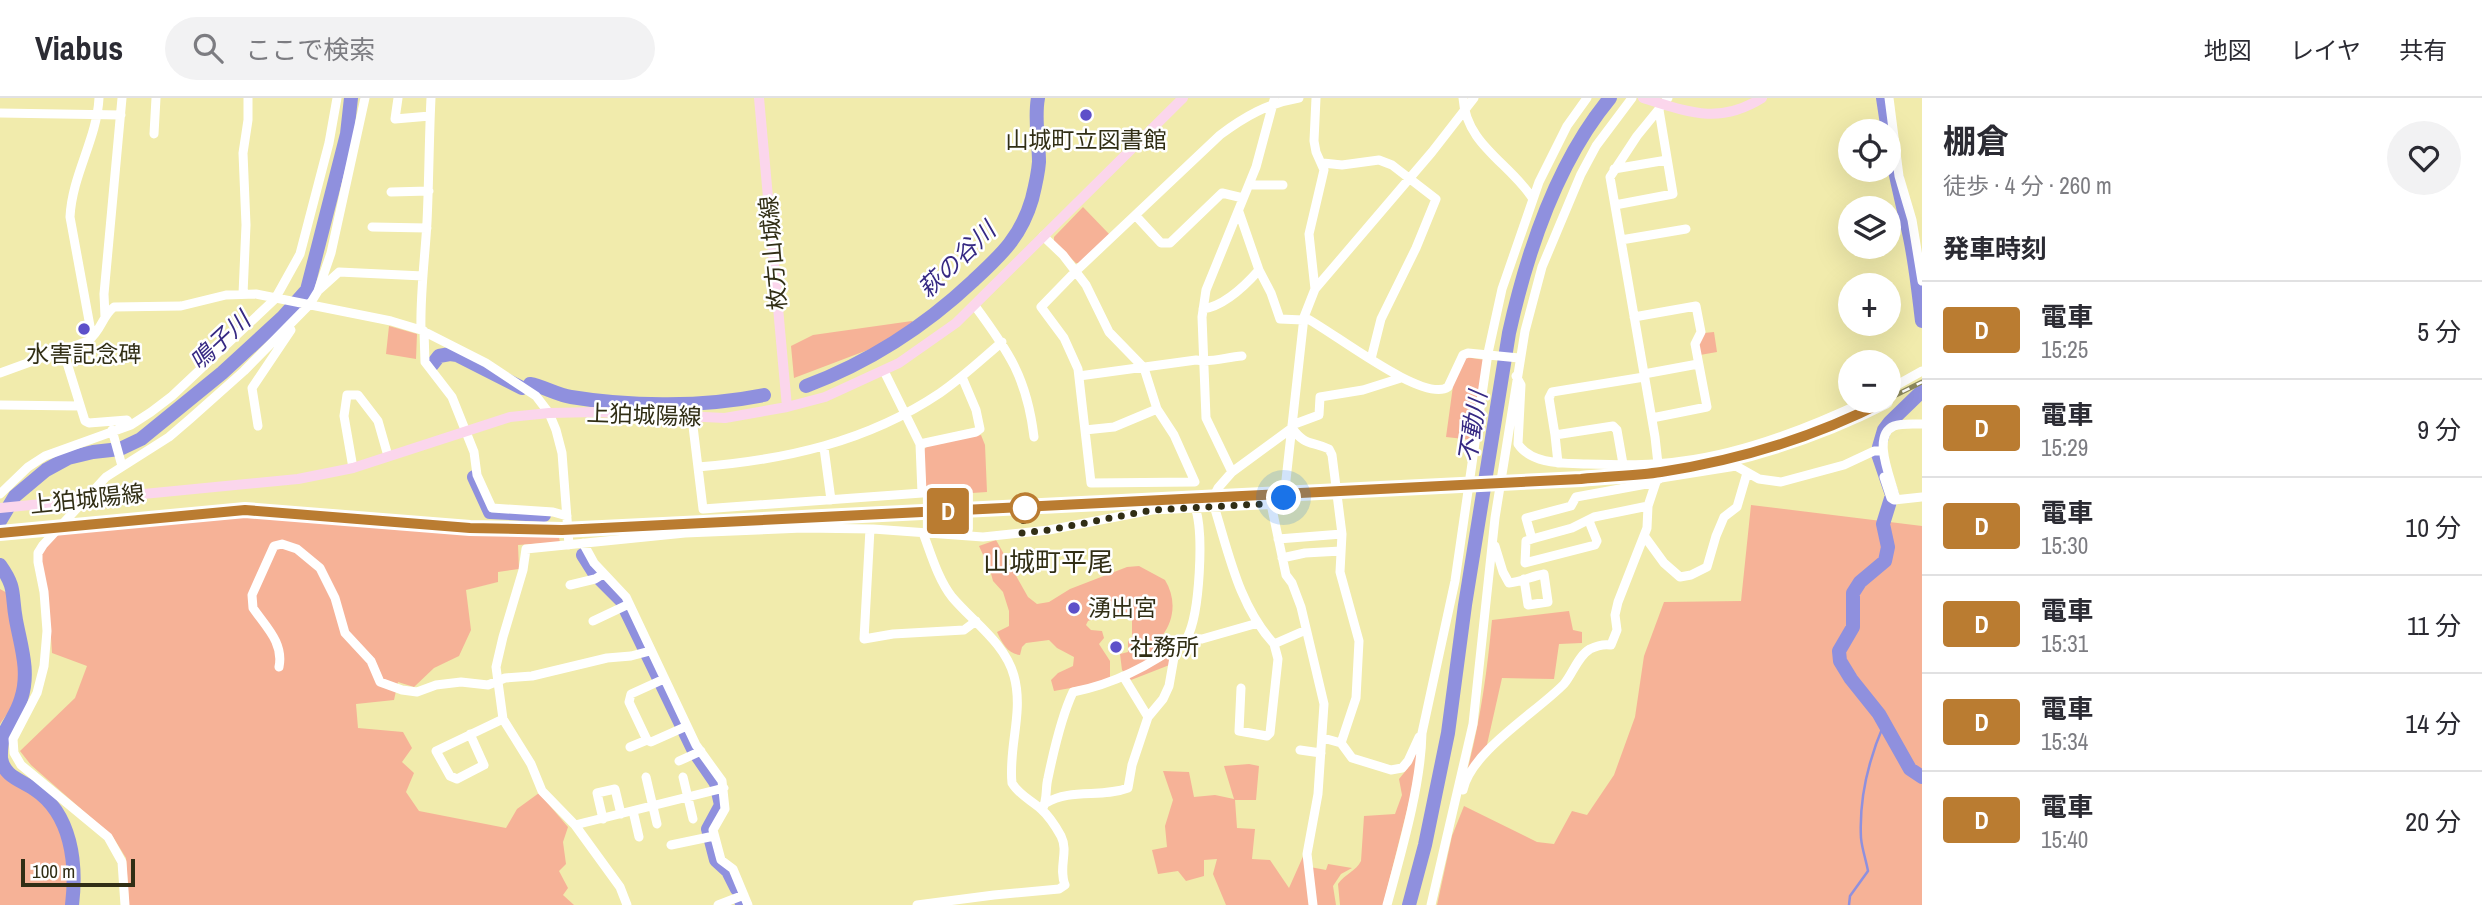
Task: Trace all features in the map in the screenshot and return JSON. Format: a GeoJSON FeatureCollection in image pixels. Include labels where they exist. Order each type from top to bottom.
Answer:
{"type":"FeatureCollection","features":[{"type":"Feature","properties":{"kind":"main road","name":"枚方山城線"},"geometry":{"type":"LineString","coordinates":[[760,98],[787,407]]}},
{"type":"Feature","properties":{"kind":"main road","name":"上狛城陽線"},"geometry":{"type":"LineString","coordinates":[[0,508],[298,479],[353,468],[510,417],[597,412],[725,418],[825,397],[884,371],[924,347],[975,306],[1183,98]]}},
{"type":"Feature","properties":{"kind":"main road"},"geometry":{"type":"LineString","coordinates":[[1643,98],[1694,113],[1718,115],[1748,107],[1762,98]]}},
{"type":"Feature","properties":{"kind":"street"},"geometry":{"type":"LineString","coordinates":[[92,337],[70,217],[71,197],[98,115],[99,98]]}},
{"type":"Feature","properties":{"kind":"street"},"geometry":{"type":"LineString","coordinates":[[105,317],[104,294],[122,98]]}},
{"type":"Feature","properties":{"kind":"street"},"geometry":{"type":"LineString","coordinates":[[154,134],[156,98]]}},
{"type":"Feature","properties":{"kind":"street"},"geometry":{"type":"LineString","coordinates":[[243,294],[246,225],[243,153],[248,98]]}},
{"type":"Feature","properties":{"kind":"street"},"geometry":{"type":"LineString","coordinates":[[0,494],[28,467],[45,456],[131,425],[172,396],[278,299],[300,254],[329,143],[337,98]]}},
{"type":"Feature","properties":{"kind":"street"},"geometry":{"type":"LineString","coordinates":[[317,291],[331,253],[365,98]]}},
{"type":"Feature","properties":{"kind":"street"},"geometry":{"type":"LineString","coordinates":[[398,98],[395,119],[430,116]]}},
{"type":"Feature","properties":{"kind":"street"},"geometry":{"type":"LineString","coordinates":[[431,98],[429,191],[420,303],[425,362],[452,397],[474,452],[477,475],[492,508],[553,512],[567,516]]}},
{"type":"Feature","properties":{"kind":"street"},"geometry":{"type":"LineString","coordinates":[[1043,236],[1076,271],[1086,285],[1109,332],[1144,368],[1157,409],[1174,435],[1195,482],[1091,483],[1079,376],[1064,338],[1041,307],[1076,271],[1220,135],[1274,101],[1299,98]]}},
{"type":"Feature","properties":{"kind":"street"},"geometry":{"type":"LineString","coordinates":[[1315,289],[1309,234],[1324,170],[1314,141],[1316,98]]}},
{"type":"Feature","properties":{"kind":"street"},"geometry":{"type":"LineString","coordinates":[[1463,98],[1464,111],[1474,134],[1523,182],[1533,199]]}},
{"type":"Feature","properties":{"kind":"street"},"geometry":{"type":"LineString","coordinates":[[624,903],[620,887],[575,825],[542,791],[531,764],[503,719],[496,667],[523,570],[526,549],[685,533],[803,528],[994,536],[1049,530],[1152,510],[1280,503],[1284,498],[1304,319],[1315,289],[1409,180],[1474,98]]}},
{"type":"Feature","properties":{"kind":"street"},"geometry":{"type":"LineString","coordinates":[[1387,905],[1413,798],[1422,755],[1422,733],[1455,582],[1502,289],[1546,165],[1567,126],[1587,98]]}},
{"type":"Feature","properties":{"kind":"street"},"geometry":{"type":"LineString","coordinates":[[1431,905],[1473,724],[1493,537],[1517,358],[1542,267],[1576,186],[1596,146],[1632,98]]}},
{"type":"Feature","properties":{"kind":"street"},"geometry":{"type":"LineString","coordinates":[[1889,98],[1899,176],[1912,220],[1922,281]]}},
{"type":"Feature","properties":{"kind":"street"},"geometry":{"type":"LineString","coordinates":[[1232,472],[1206,418],[1203,309],[1206,289],[1264,144],[1274,101]]}},
{"type":"Feature","properties":{"kind":"street"},"geometry":{"type":"LineString","coordinates":[[1615,205],[1673,194],[1667,160],[1663,104]]}},
{"type":"Feature","properties":{"kind":"street"},"geometry":{"type":"LineString","coordinates":[[1453,814],[1458,811],[1465,783],[1484,756],[1565,682],[1589,650],[1605,644],[1611,645],[1617,630],[1615,615],[1618,602],[1645,537],[1648,506],[1656,482],[1658,464],[1610,177],[1637,136],[1663,104]]}},
{"type":"Feature","properties":{"kind":"street"},"geometry":{"type":"LineString","coordinates":[[0,113],[121,115]]}},
{"type":"Feature","properties":{"kind":"street"},"geometry":{"type":"LineString","coordinates":[[1323,163],[1342,165],[1379,160],[1392,165],[1436,199],[1381,320],[1371,359]]}},
{"type":"Feature","properties":{"kind":"street"},"geometry":{"type":"LineString","coordinates":[[1615,169],[1667,160]]}},
{"type":"Feature","properties":{"kind":"street"},"geometry":{"type":"LineString","coordinates":[[1249,185],[1283,185]]}},
{"type":"Feature","properties":{"kind":"street"},"geometry":{"type":"LineString","coordinates":[[391,192],[429,191]]}},
{"type":"Feature","properties":{"kind":"street"},"geometry":{"type":"LineString","coordinates":[[1136,216],[1161,243],[1170,243],[1222,193],[1243,198]]}},
{"type":"Feature","properties":{"kind":"street"},"geometry":{"type":"LineString","coordinates":[[1239,212],[1280,319],[1304,319],[1401,377],[1432,390],[1444,391],[1448,387],[1463,355],[1468,353],[1517,358]]}},
{"type":"Feature","properties":{"kind":"street"},"geometry":{"type":"LineString","coordinates":[[372,228],[427,228]]}},
{"type":"Feature","properties":{"kind":"street"},"geometry":{"type":"LineString","coordinates":[[1621,240],[1686,229]]}},
{"type":"Feature","properties":{"kind":"street"},"geometry":{"type":"LineString","coordinates":[[1203,309],[1217,306],[1244,286],[1259,270]]}},
{"type":"Feature","properties":{"kind":"street"},"geometry":{"type":"LineString","coordinates":[[258,426],[252,388],[317,291],[339,272],[423,276]]}},
{"type":"Feature","properties":{"kind":"street"},"geometry":{"type":"LineString","coordinates":[[0,373],[92,337],[111,309],[117,306],[181,306],[226,295],[256,294],[422,331],[509,377],[536,396],[549,413],[562,453],[569,545]]}},
{"type":"Feature","properties":{"kind":"street"},"geometry":{"type":"LineString","coordinates":[[975,306],[1003,342],[1025,390],[1034,437]]}},
{"type":"Feature","properties":{"kind":"street"},"geometry":{"type":"LineString","coordinates":[[1634,317],[1696,306],[1701,332],[1695,344],[1707,407],[1652,418]]}},
{"type":"Feature","properties":{"kind":"street"},"geometry":{"type":"LineString","coordinates":[[125,905],[122,862],[108,837],[21,765],[14,753],[13,739],[37,693],[44,666],[47,631],[38,553],[106,477],[121,464],[180,428],[295,322]]}},
{"type":"Feature","properties":{"kind":"street"},"geometry":{"type":"LineString","coordinates":[[698,467],[769,460],[824,448],[878,426],[941,392],[1003,342]]}},
{"type":"Feature","properties":{"kind":"street"},"geometry":{"type":"LineString","coordinates":[[63,350],[85,421],[127,420],[131,425]]}},
{"type":"Feature","properties":{"kind":"street"},"geometry":{"type":"LineString","coordinates":[[1079,376],[1242,356]]}},
{"type":"Feature","properties":{"kind":"street"},"geometry":{"type":"LineString","coordinates":[[1558,463],[1549,397],[1552,392],[1698,364]]}},
{"type":"Feature","properties":{"kind":"street"},"geometry":{"type":"LineString","coordinates":[[692,418],[703,509],[922,493],[920,444],[884,371]]}},
{"type":"Feature","properties":{"kind":"street"},"geometry":{"type":"LineString","coordinates":[[1901,383],[1922,371]]}},
{"type":"Feature","properties":{"kind":"street"},"geometry":{"type":"LineString","coordinates":[[1516,376],[1521,385],[1518,444],[1528,454],[1558,463],[1658,464],[1683,461],[1731,452],[1798,430],[1838,413]]}},
{"type":"Feature","properties":{"kind":"street"},"geometry":{"type":"LineString","coordinates":[[920,444],[980,429],[976,410],[961,377]]}},
{"type":"Feature","properties":{"kind":"street"},"geometry":{"type":"LineString","coordinates":[[1241,688],[1239,732],[1267,736],[1270,733],[1278,659],[1273,644],[1258,623],[1235,578],[1212,506],[1214,494],[1232,472],[1292,427],[1319,415],[1320,397],[1363,390],[1401,377]]}},
{"type":"Feature","properties":{"kind":"street"},"geometry":{"type":"LineString","coordinates":[[353,468],[344,416],[347,395],[358,395],[378,421],[388,456]]}},
{"type":"Feature","properties":{"kind":"street"},"geometry":{"type":"LineString","coordinates":[[0,405],[80,406]]}},
{"type":"Feature","properties":{"kind":"street"},"geometry":{"type":"LineString","coordinates":[[1085,430],[1114,427],[1157,409]]}},
{"type":"Feature","properties":{"kind":"street"},"geometry":{"type":"LineString","coordinates":[[1922,424],[1896,425],[1891,428],[1884,435],[1878,451],[1894,499],[1922,497]]}},
{"type":"Feature","properties":{"kind":"street"},"geometry":{"type":"LineString","coordinates":[[1555,435],[1614,426],[1623,464]]}},
{"type":"Feature","properties":{"kind":"street"},"geometry":{"type":"LineString","coordinates":[[1292,427],[1306,443],[1329,449],[1332,455],[1342,534],[1341,581],[1359,641],[1356,698],[1341,743]]}},
{"type":"Feature","properties":{"kind":"street"},"geometry":{"type":"LineString","coordinates":[[112,433],[121,464]]}},
{"type":"Feature","properties":{"kind":"street"},"geometry":{"type":"LineString","coordinates":[[824,448],[831,500]]}},
{"type":"Feature","properties":{"kind":"street"},"geometry":{"type":"LineString","coordinates":[[1577,524],[1572,518],[1571,506],[1576,497],[1656,482],[1661,478],[1736,466],[1759,479],[1781,482],[1844,465],[1878,451]]}},
{"type":"Feature","properties":{"kind":"street"},"geometry":{"type":"LineString","coordinates":[[1645,537],[1664,563],[1680,577],[1692,575],[1707,567],[1724,517],[1737,507],[1747,473]]}},
{"type":"Feature","properties":{"kind":"street"},"geometry":{"type":"LineString","coordinates":[[1271,504],[1286,575],[1301,607],[1324,704],[1318,794],[1307,854],[1313,905]]}},
{"type":"Feature","properties":{"kind":"street"},"geometry":{"type":"LineString","coordinates":[[1532,539],[1526,518],[1571,506]]}},
{"type":"Feature","properties":{"kind":"street"},"geometry":{"type":"LineString","coordinates":[[1589,521],[1597,542],[1595,545],[1525,563],[1526,541],[1572,528],[1594,517],[1648,506]]}},
{"type":"Feature","properties":{"kind":"street"},"geometry":{"type":"LineString","coordinates":[[1044,806],[1048,776],[1073,692],[1098,687],[1124,676],[1187,638],[1198,580],[1200,526],[1195,507]]}},
{"type":"Feature","properties":{"kind":"street"},"geometry":{"type":"LineString","coordinates":[[870,529],[864,639],[893,634],[964,630],[975,621]]}},
{"type":"Feature","properties":{"kind":"street"},"geometry":{"type":"LineString","coordinates":[[917,905],[1059,889],[1065,885],[1062,874],[1063,840],[1044,806],[1018,792],[1012,783],[1018,714],[1015,677],[1001,648],[944,585],[923,533]]}},
{"type":"Feature","properties":{"kind":"street"},"geometry":{"type":"LineString","coordinates":[[1278,539],[1342,534]]}},
{"type":"Feature","properties":{"kind":"street"},"geometry":{"type":"LineString","coordinates":[[1493,537],[1509,583],[1524,579]]}},
{"type":"Feature","properties":{"kind":"street"},"geometry":{"type":"LineString","coordinates":[[583,543],[600,576],[620,589],[684,727],[698,753],[716,771],[725,809],[711,837],[721,860],[733,869],[748,905]]}},
{"type":"Feature","properties":{"kind":"street"},"geometry":{"type":"LineString","coordinates":[[279,667],[278,646],[251,602],[274,547],[282,544],[297,550],[320,568],[335,598],[345,634],[371,661],[380,682],[402,690],[417,692],[436,685],[461,682],[488,685],[647,651]]}},
{"type":"Feature","properties":{"kind":"street"},"geometry":{"type":"LineString","coordinates":[[1282,558],[1293,554],[1341,551]]}},
{"type":"Feature","properties":{"kind":"street"},"geometry":{"type":"LineString","coordinates":[[570,585],[600,576]]}},
{"type":"Feature","properties":{"kind":"street"},"geometry":{"type":"LineString","coordinates":[[593,621],[626,605]]}},
{"type":"Feature","properties":{"kind":"street"},"geometry":{"type":"LineString","coordinates":[[1187,638],[1202,639],[1258,623]]}},
{"type":"Feature","properties":{"kind":"street"},"geometry":{"type":"LineString","coordinates":[[1273,644],[1307,631]]}},
{"type":"Feature","properties":{"kind":"street"},"geometry":{"type":"LineString","coordinates":[[1044,806],[1058,795],[1103,793],[1128,788],[1132,765],[1148,717],[1163,699],[1169,686],[1176,646]]}},
{"type":"Feature","properties":{"kind":"street"},"geometry":{"type":"LineString","coordinates":[[1124,676],[1148,717]]}},
{"type":"Feature","properties":{"kind":"street"},"geometry":{"type":"LineString","coordinates":[[647,740],[629,702],[631,694],[661,680]]}},
{"type":"Feature","properties":{"kind":"street"},"geometry":{"type":"LineString","coordinates":[[470,734],[484,765],[457,779],[450,776],[436,751],[470,734],[503,719]]}},
{"type":"Feature","properties":{"kind":"street"},"geometry":{"type":"LineString","coordinates":[[630,747],[647,740],[652,742],[684,727]]}},
{"type":"Feature","properties":{"kind":"street"},"geometry":{"type":"LineString","coordinates":[[1323,738],[1341,743],[1352,758],[1382,769],[1395,770],[1402,768],[1408,761],[1422,733]]}},
{"type":"Feature","properties":{"kind":"street"},"geometry":{"type":"LineString","coordinates":[[1300,750],[1321,753]]}},
{"type":"Feature","properties":{"kind":"street"},"geometry":{"type":"LineString","coordinates":[[679,761],[698,753]]}},
{"type":"Feature","properties":{"kind":"street"},"geometry":{"type":"LineString","coordinates":[[646,777],[657,824]]}},
{"type":"Feature","properties":{"kind":"street"},"geometry":{"type":"LineString","coordinates":[[682,777],[693,819]]}},
{"type":"Feature","properties":{"kind":"street"},"geometry":{"type":"LineString","coordinates":[[603,818],[597,793],[615,789],[621,814]]}},
{"type":"Feature","properties":{"kind":"street"},"geometry":{"type":"LineString","coordinates":[[575,825],[720,790]]}},
{"type":"Feature","properties":{"kind":"street"},"geometry":{"type":"LineString","coordinates":[[633,811],[639,837]]}},
{"type":"Feature","properties":{"kind":"street"},"geometry":{"type":"LineString","coordinates":[[671,845],[711,837]]}},
{"type":"Feature","properties":{"kind":"street"},"geometry":{"type":"LineString","coordinates":[[718,905],[744,895]]}},
{"type":"Feature","properties":{"kind":"shaded area"},"geometry":{"type":"Polygon","coordinates":[[[1083,207],[1110,235],[1080,263],[1076,263],[1054,242],[1054,237],[1083,207]]]}},
{"type":"Feature","properties":{"kind":"shaded area"},"geometry":{"type":"Polygon","coordinates":[[[912,321],[916,326],[873,348],[794,378],[791,346],[813,335],[912,321]]]}},
{"type":"Feature","properties":{"kind":"shaded area"},"geometry":{"type":"Polygon","coordinates":[[[389,326],[417,334],[416,359],[386,354],[389,326]]]}},
{"type":"Feature","properties":{"kind":"shaded area"},"geometry":{"type":"Polygon","coordinates":[[[1714,332],[1717,352],[1700,355],[1698,342],[1704,333],[1714,332]]]}},
{"type":"Feature","properties":{"kind":"shaded area"},"geometry":{"type":"Polygon","coordinates":[[[1465,357],[1485,360],[1473,440],[1446,437],[1453,386],[1465,357]]]}},
{"type":"Feature","properties":{"kind":"shaded area"},"geometry":{"type":"Polygon","coordinates":[[[981,435],[985,445],[987,492],[927,496],[923,451],[927,446],[981,435]]]}},
{"type":"Feature","properties":{"kind":"shaded area"},"geometry":{"type":"Polygon","coordinates":[[[1751,505],[1922,526],[1922,905],[1437,905],[1452,836],[1464,806],[1537,842],[1554,844],[1572,811],[1587,815],[1614,775],[1635,717],[1644,656],[1664,602],[1741,601],[1751,505]]]}},
{"type":"Feature","properties":{"kind":"shaded area"},"geometry":{"type":"Polygon","coordinates":[[[239,516],[478,533],[558,534],[560,542],[518,545],[519,569],[498,572],[498,582],[466,590],[471,630],[459,656],[434,668],[414,687],[398,682],[394,700],[356,704],[358,728],[403,732],[412,748],[402,762],[414,773],[406,792],[419,811],[506,828],[517,809],[539,793],[568,827],[563,842],[566,864],[559,871],[568,888],[563,895],[574,905],[129,905],[126,858],[113,837],[31,765],[20,751],[75,698],[87,666],[52,653],[49,607],[41,567],[42,553],[62,530],[239,516]]]}},
{"type":"Feature","properties":{"kind":"shaded area"},"geometry":{"type":"Polygon","coordinates":[[[996,540],[1028,597],[1037,604],[1049,602],[1070,589],[1127,567],[1139,566],[1165,580],[1171,594],[1172,616],[1162,636],[1173,653],[1172,664],[1131,680],[1122,670],[1120,654],[1128,652],[1128,641],[1132,638],[1132,620],[1098,618],[1088,621],[1086,625],[1091,630],[1102,631],[1104,638],[1099,644],[1110,661],[1110,677],[1104,682],[1054,691],[1051,680],[1058,673],[1073,666],[1074,657],[1057,648],[1049,640],[1026,643],[1020,655],[1012,653],[997,632],[1009,626],[1009,611],[1003,592],[993,581],[979,546],[996,540]]]}},
{"type":"Feature","properties":{"kind":"shaded area"},"geometry":{"type":"Polygon","coordinates":[[[0,589],[9,594],[20,676],[16,700],[0,724],[0,589]]]}},
{"type":"Feature","properties":{"kind":"shaded area"},"geometry":{"type":"Polygon","coordinates":[[[1569,611],[1573,630],[1582,632],[1582,643],[1559,644],[1554,679],[1502,678],[1486,749],[1466,775],[1482,698],[1492,620],[1569,611]]]}},
{"type":"Feature","properties":{"kind":"shaded area"},"geometry":{"type":"Polygon","coordinates":[[[1417,744],[1418,754],[1410,798],[1383,905],[1340,905],[1338,884],[1361,861],[1364,816],[1395,814],[1402,795],[1399,779],[1408,768],[1417,744]]]}},
{"type":"Feature","properties":{"kind":"shaded area"},"geometry":{"type":"Polygon","coordinates":[[[1224,766],[1259,766],[1256,800],[1235,800],[1237,828],[1255,829],[1252,859],[1270,860],[1289,888],[1305,852],[1311,905],[1226,905],[1213,874],[1217,859],[1204,860],[1204,876],[1186,881],[1178,871],[1158,874],[1152,850],[1167,847],[1165,826],[1173,800],[1163,771],[1189,772],[1194,797],[1215,795],[1234,799],[1224,766]]]}},
{"type":"Feature","properties":{"kind":"shaded area"},"geometry":{"type":"Polygon","coordinates":[[[0,769],[12,782],[34,795],[54,818],[67,860],[67,905],[0,905],[0,769]]]}},
{"type":"Feature","properties":{"kind":"shaded area"},"geometry":{"type":"Polygon","coordinates":[[[1328,864],[1352,868],[1341,874],[1333,886],[1336,905],[1315,905],[1310,867],[1326,870],[1328,864]]]}},
{"type":"Feature","properties":{"kind":"waterway","name":"鳴子川"},"geometry":{"type":"LineString","coordinates":[[0,521],[15,496],[46,470],[68,458],[120,449],[141,439],[222,373],[283,317],[307,290],[347,134],[351,98]]}},
{"type":"Feature","properties":{"kind":"waterway","name":"萩の谷川"},"geometry":{"type":"LineString","coordinates":[[806,386],[852,366],[916,328],[954,298],[1009,244],[1022,224],[1036,181],[1039,162],[1038,98]]}},
{"type":"Feature","properties":{"kind":"waterway","name":"不動川"},"geometry":{"type":"LineString","coordinates":[[1409,905],[1425,845],[1448,733],[1465,605],[1516,302],[1535,240],[1559,180],[1591,123],[1610,98]]}},
{"type":"Feature","properties":{"kind":"waterway"},"geometry":{"type":"LineString","coordinates":[[1883,98],[1886,119]]}},
{"type":"Feature","properties":{"kind":"waterway"},"geometry":{"type":"LineString","coordinates":[[1897,182],[1912,248],[1922,321]]}},
{"type":"Feature","properties":{"kind":"waterway","name":"萩の谷川"},"geometry":{"type":"LineString","coordinates":[[432,365],[439,356],[457,355],[522,388]]}},
{"type":"Feature","properties":{"kind":"waterway","name":"萩の谷川"},"geometry":{"type":"LineString","coordinates":[[530,384],[571,397],[643,404],[692,404],[764,395]]}},
{"type":"Feature","properties":{"kind":"waterway"},"geometry":{"type":"LineString","coordinates":[[1922,391],[1884,430],[1878,454],[1892,495],[1883,524],[1888,547],[1885,561],[1860,582],[1853,593],[1853,627],[1839,651],[1840,661],[1879,714],[1910,769],[1922,777]]}},
{"type":"Feature","properties":{"kind":"waterway","name":"萩の谷川"},"geometry":{"type":"LineString","coordinates":[[474,477],[490,512],[544,515]]}},
{"type":"Feature","properties":{"kind":"waterway","name":"萩の谷川"},"geometry":{"type":"LineString","coordinates":[[583,555],[595,574],[621,600],[694,751],[716,783],[721,805],[708,829],[716,860],[728,871],[737,889]]}},
{"type":"Feature","properties":{"kind":"waterway","name":"鳴子川"},"geometry":{"type":"LineString","coordinates":[[0,565],[11,586],[25,669],[24,689],[5,732],[1,758],[9,774],[47,799],[64,826],[74,873],[72,905]]}},
{"type":"Feature","properties":{"kind":"waterway"},"geometry":{"type":"LineString","coordinates":[[1849,905],[1850,896],[1868,871],[1861,838],[1863,795],[1873,752],[1884,724]]}},
{"type":"Feature","properties":{"kind":"waterway","name":"萩の谷川"},"geometry":{"type":"LineString","coordinates":[[741,901],[743,905]]}},
{"type":"Feature","properties":{"kind":"railway"},"geometry":{"type":"LineString","coordinates":[[1901,392],[1922,382]]}},
{"type":"Feature","properties":{"kind":"railway"},"geometry":{"type":"LineString","coordinates":[[1511,482],[1624,476],[1690,467],[1776,446],[1861,413]]}},
{"type":"Feature","properties":{"kind":"railway"},"geometry":{"type":"LineString","coordinates":[[0,534],[245,510],[449,527],[562,530],[1448,487]]}},
{"type":"Feature","properties":{"kind":"train","name":"D"},"geometry":{"type":"LineString","coordinates":[[0,533],[245,510],[470,528],[562,530],[1581,479],[1658,473],[1715,462],[1824,430],[1861,413]]}},
{"type":"Feature","properties":{"kind":"place","name":"山城町立図書館"},"geometry":{"type":"Point","coordinates":[1086,115]}},
{"type":"Feature","properties":{"kind":"place","name":"水害記念碑"},"geometry":{"type":"Point","coordinates":[84,329]}},
{"type":"Feature","properties":{"kind":"place","name":"湧出宮"},"geometry":{"type":"Point","coordinates":[1074,608]}},
{"type":"Feature","properties":{"kind":"place","name":"社務所"},"geometry":{"type":"Point","coordinates":[1116,647]}},
{"type":"Feature","properties":{"kind":"district","name":"山城町平尾"},"geometry":{"type":"Point","coordinates":[1048,562]}},
{"type":"Feature","properties":{"kind":"route"},"geometry":{"type":"LineString","coordinates":[[1025,508],[1022,533],[1049,530],[1126,513],[1280,503],[1284,498]]}}]}
